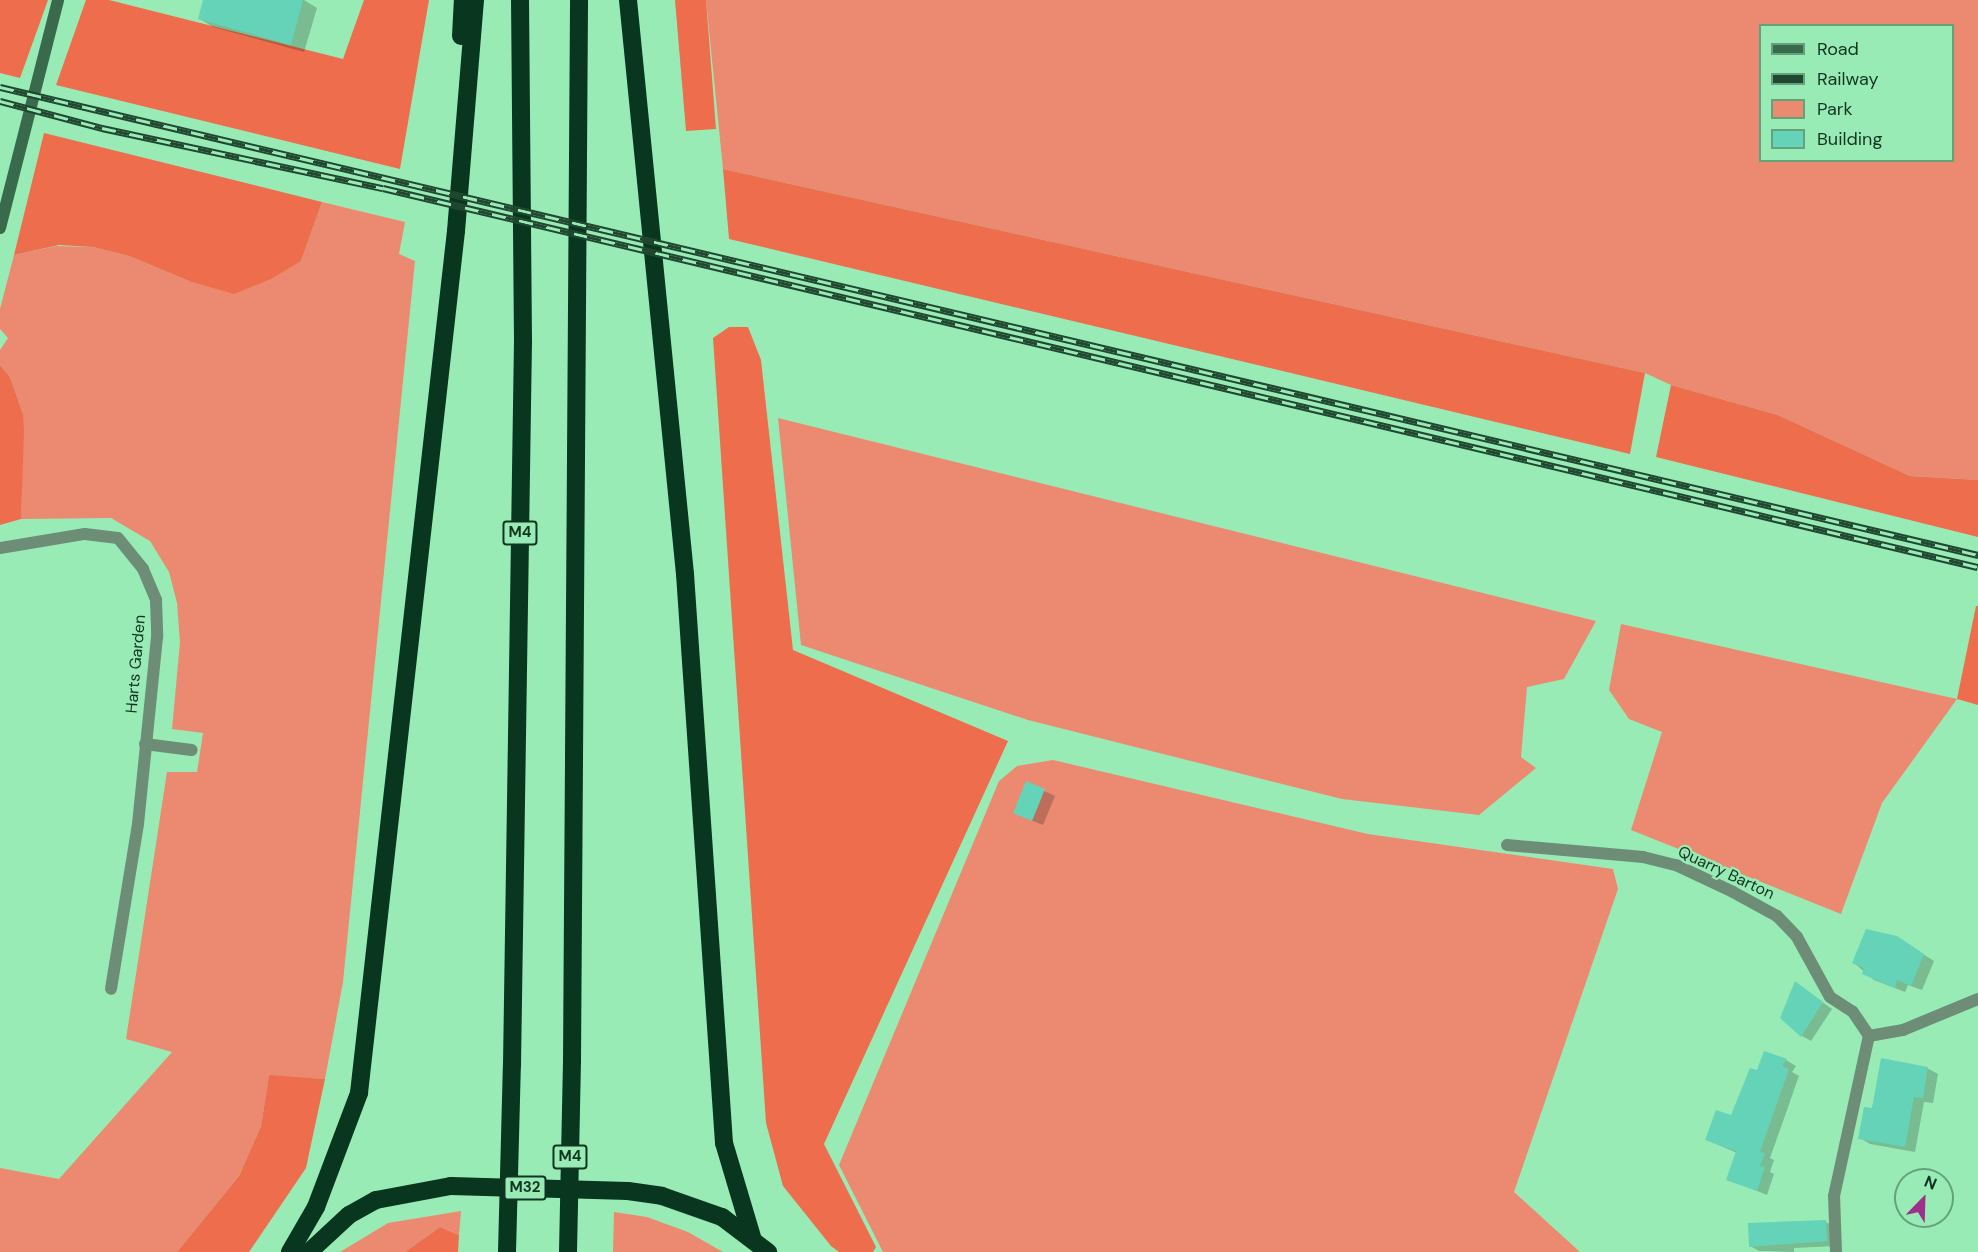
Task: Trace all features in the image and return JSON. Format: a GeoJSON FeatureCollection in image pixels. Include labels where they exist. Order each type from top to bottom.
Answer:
{"type":"FeatureCollection","features":[{"type":"Feature","properties":{"kind":"highway"},"geometry":{"type":"LineString","coordinates":[[427,465],[462,0]]}},
{"type":"Feature","properties":{"kind":"highway"},"geometry":{"type":"LineString","coordinates":[[290,1252],[316,1207],[359,1093],[427,465],[456,231],[475,0]]}},
{"type":"Feature","properties":{"kind":"highway","name":"M4"},"geometry":{"type":"LineString","coordinates":[[507,1252],[523,342],[520,0]]}},
{"type":"Feature","properties":{"kind":"highway","name":"M4"},"geometry":{"type":"LineString","coordinates":[[568,1252],[572,1062],[579,0]]}},
{"type":"Feature","properties":{"kind":"highway"},"geometry":{"type":"LineString","coordinates":[[628,0],[685,574],[724,1143],[752,1237]]}},
{"type":"Feature","properties":{"kind":"highway","name":"M32"},"geometry":{"type":"LineString","coordinates":[[309,1252],[349,1215],[376,1200],[451,1186],[628,1191],[662,1196],[722,1216],[752,1237],[768,1252]]}},
{"type":"Feature","properties":{"kind":"main road"},"geometry":{"type":"LineString","coordinates":[[0,228],[58,0]]}},
{"type":"Feature","properties":{"kind":"street","name":"Harts Garden"},"geometry":{"type":"LineString","coordinates":[[0,548],[85,534],[118,538],[130,549],[156,600],[158,619],[138,824],[111,989]]}},
{"type":"Feature","properties":{"kind":"street"},"geometry":{"type":"LineString","coordinates":[[145,744],[192,750]]}},
{"type":"Feature","properties":{"kind":"street","name":"Quarry Barton"},"geometry":{"type":"LineString","coordinates":[[1507,845],[1643,857],[1676,865],[1733,892],[1777,916],[1797,937],[1830,997],[1853,1012],[1869,1036]]}},
{"type":"Feature","properties":{"kind":"street"},"geometry":{"type":"LineString","coordinates":[[1836,1252],[1834,1196],[1869,1036],[1903,1030],[1978,999]]}},
{"type":"Feature","properties":{"kind":"green space"},"geometry":{"type":"Polygon","coordinates":[[[706,0],[1978,0],[1978,480],[1910,476],[1778,415],[1671,385],[1645,373],[723,169],[706,0]]]}},
{"type":"Feature","properties":{"kind":"green space"},"geometry":{"type":"Polygon","coordinates":[[[322,202],[405,222],[399,254],[415,261],[343,982],[325,1079],[269,1076],[261,1126],[239,1176],[177,1252],[0,1252],[0,1168],[59,1179],[172,1052],[126,1039],[167,772],[197,772],[203,733],[172,729],[180,642],[177,603],[169,572],[150,541],[111,518],[21,519],[23,414],[10,377],[0,365],[0,350],[8,338],[0,329],[0,309],[14,255],[56,246],[93,247],[129,256],[189,281],[301,261],[322,202]]]}},
{"type":"Feature","properties":{"kind":"green space"},"geometry":{"type":"Polygon","coordinates":[[[778,418],[1596,621],[1564,679],[1527,687],[1521,757],[1536,768],[1479,815],[1342,799],[1028,720],[801,645],[778,418]]]}},
{"type":"Feature","properties":{"kind":"green space"},"geometry":{"type":"Polygon","coordinates":[[[1621,624],[1957,699],[1882,803],[1841,914],[1631,830],[1662,732],[1629,719],[1609,690],[1621,624]]]}},
{"type":"Feature","properties":{"kind":"green space"},"geometry":{"type":"Polygon","coordinates":[[[1053,760],[1368,834],[1613,869],[1618,889],[1514,1192],[1580,1252],[883,1252],[839,1165],[999,781],[1017,766],[1053,760]]]}},
{"type":"Feature","properties":{"kind":"green space"},"geometry":{"type":"Polygon","coordinates":[[[461,1211],[459,1235],[440,1227],[405,1252],[340,1252],[388,1223],[461,1211]]]}},
{"type":"Feature","properties":{"kind":"green space"},"geometry":{"type":"Polygon","coordinates":[[[614,1212],[647,1217],[688,1232],[723,1252],[613,1252],[614,1212]]]}},
{"type":"Feature","properties":{"kind":"shaded area"},"geometry":{"type":"Polygon","coordinates":[[[0,0],[48,0],[20,78],[0,73],[0,0]]]}},
{"type":"Feature","properties":{"kind":"shaded area"},"geometry":{"type":"Polygon","coordinates":[[[86,0],[109,0],[343,59],[364,0],[429,0],[400,169],[56,85],[86,0]]]}},
{"type":"Feature","properties":{"kind":"shaded area"},"geometry":{"type":"Polygon","coordinates":[[[675,0],[706,0],[716,129],[686,131],[675,0]]]}},
{"type":"Feature","properties":{"kind":"shaded area"},"geometry":{"type":"Polygon","coordinates":[[[44,133],[322,202],[301,261],[271,279],[234,294],[189,281],[129,256],[93,247],[59,245],[14,255],[44,133]]]}},
{"type":"Feature","properties":{"kind":"shaded area"},"geometry":{"type":"Polygon","coordinates":[[[723,169],[1645,373],[1630,454],[729,239],[723,169]]]}},
{"type":"Feature","properties":{"kind":"shaded area"},"geometry":{"type":"Polygon","coordinates":[[[729,327],[748,327],[761,360],[793,650],[1008,741],[824,1144],[876,1247],[873,1252],[839,1252],[831,1246],[783,1186],[766,1123],[713,338],[729,327]]]}},
{"type":"Feature","properties":{"kind":"shaded area"},"geometry":{"type":"Polygon","coordinates":[[[0,365],[10,377],[23,414],[24,431],[21,519],[0,525],[0,365]]]}},
{"type":"Feature","properties":{"kind":"shaded area"},"geometry":{"type":"Polygon","coordinates":[[[1671,385],[1778,415],[1910,476],[1978,480],[1978,537],[1656,457],[1671,385]]]}},
{"type":"Feature","properties":{"kind":"shaded area"},"geometry":{"type":"Polygon","coordinates":[[[1976,606],[1978,606],[1978,705],[1957,699],[1976,606]]]}},
{"type":"Feature","properties":{"kind":"shaded area"},"geometry":{"type":"Polygon","coordinates":[[[269,1075],[325,1079],[306,1168],[249,1252],[177,1252],[239,1176],[261,1126],[269,1075]]]}},
{"type":"Feature","properties":{"kind":"shaded area"},"geometry":{"type":"Polygon","coordinates":[[[440,1227],[459,1235],[458,1252],[405,1252],[440,1227]]]}},
{"type":"Feature","properties":{"kind":"building"},"geometry":{"type":"Polygon","coordinates":[[[203,0],[303,0],[291,45],[198,19],[203,0]]]}},
{"type":"Feature","properties":{"kind":"building"},"geometry":{"type":"Polygon","coordinates":[[[1026,781],[1045,789],[1032,821],[1013,813],[1026,781]]]}},
{"type":"Feature","properties":{"kind":"building"},"geometry":{"type":"Polygon","coordinates":[[[1866,929],[1897,936],[1924,954],[1911,986],[1897,980],[1895,988],[1862,974],[1864,968],[1852,963],[1866,929]]]}},
{"type":"Feature","properties":{"kind":"building"},"geometry":{"type":"Polygon","coordinates":[[[1795,981],[1823,1002],[1801,1037],[1780,1018],[1795,981]]]}},
{"type":"Feature","properties":{"kind":"building"},"geometry":{"type":"Polygon","coordinates":[[[1764,1051],[1787,1059],[1782,1066],[1789,1069],[1760,1152],[1765,1153],[1760,1166],[1765,1167],[1757,1191],[1726,1180],[1736,1151],[1705,1140],[1716,1110],[1731,1115],[1750,1068],[1757,1070],[1764,1051]]]}},
{"type":"Feature","properties":{"kind":"building"},"geometry":{"type":"Polygon","coordinates":[[[1881,1058],[1928,1067],[1923,1098],[1914,1097],[1905,1147],[1858,1139],[1864,1107],[1872,1108],[1881,1058]]]}},
{"type":"Feature","properties":{"kind":"building"},"geometry":{"type":"Polygon","coordinates":[[[1826,1220],[1827,1241],[1749,1247],[1748,1223],[1826,1220]]]}},
{"type":"Feature","properties":{"kind":"railway"},"geometry":{"type":"LineString","coordinates":[[0,87],[1978,555]]}},
{"type":"Feature","properties":{"kind":"railway"},"geometry":{"type":"LineString","coordinates":[[0,101],[102,128],[383,188],[1978,567]]}}]}
